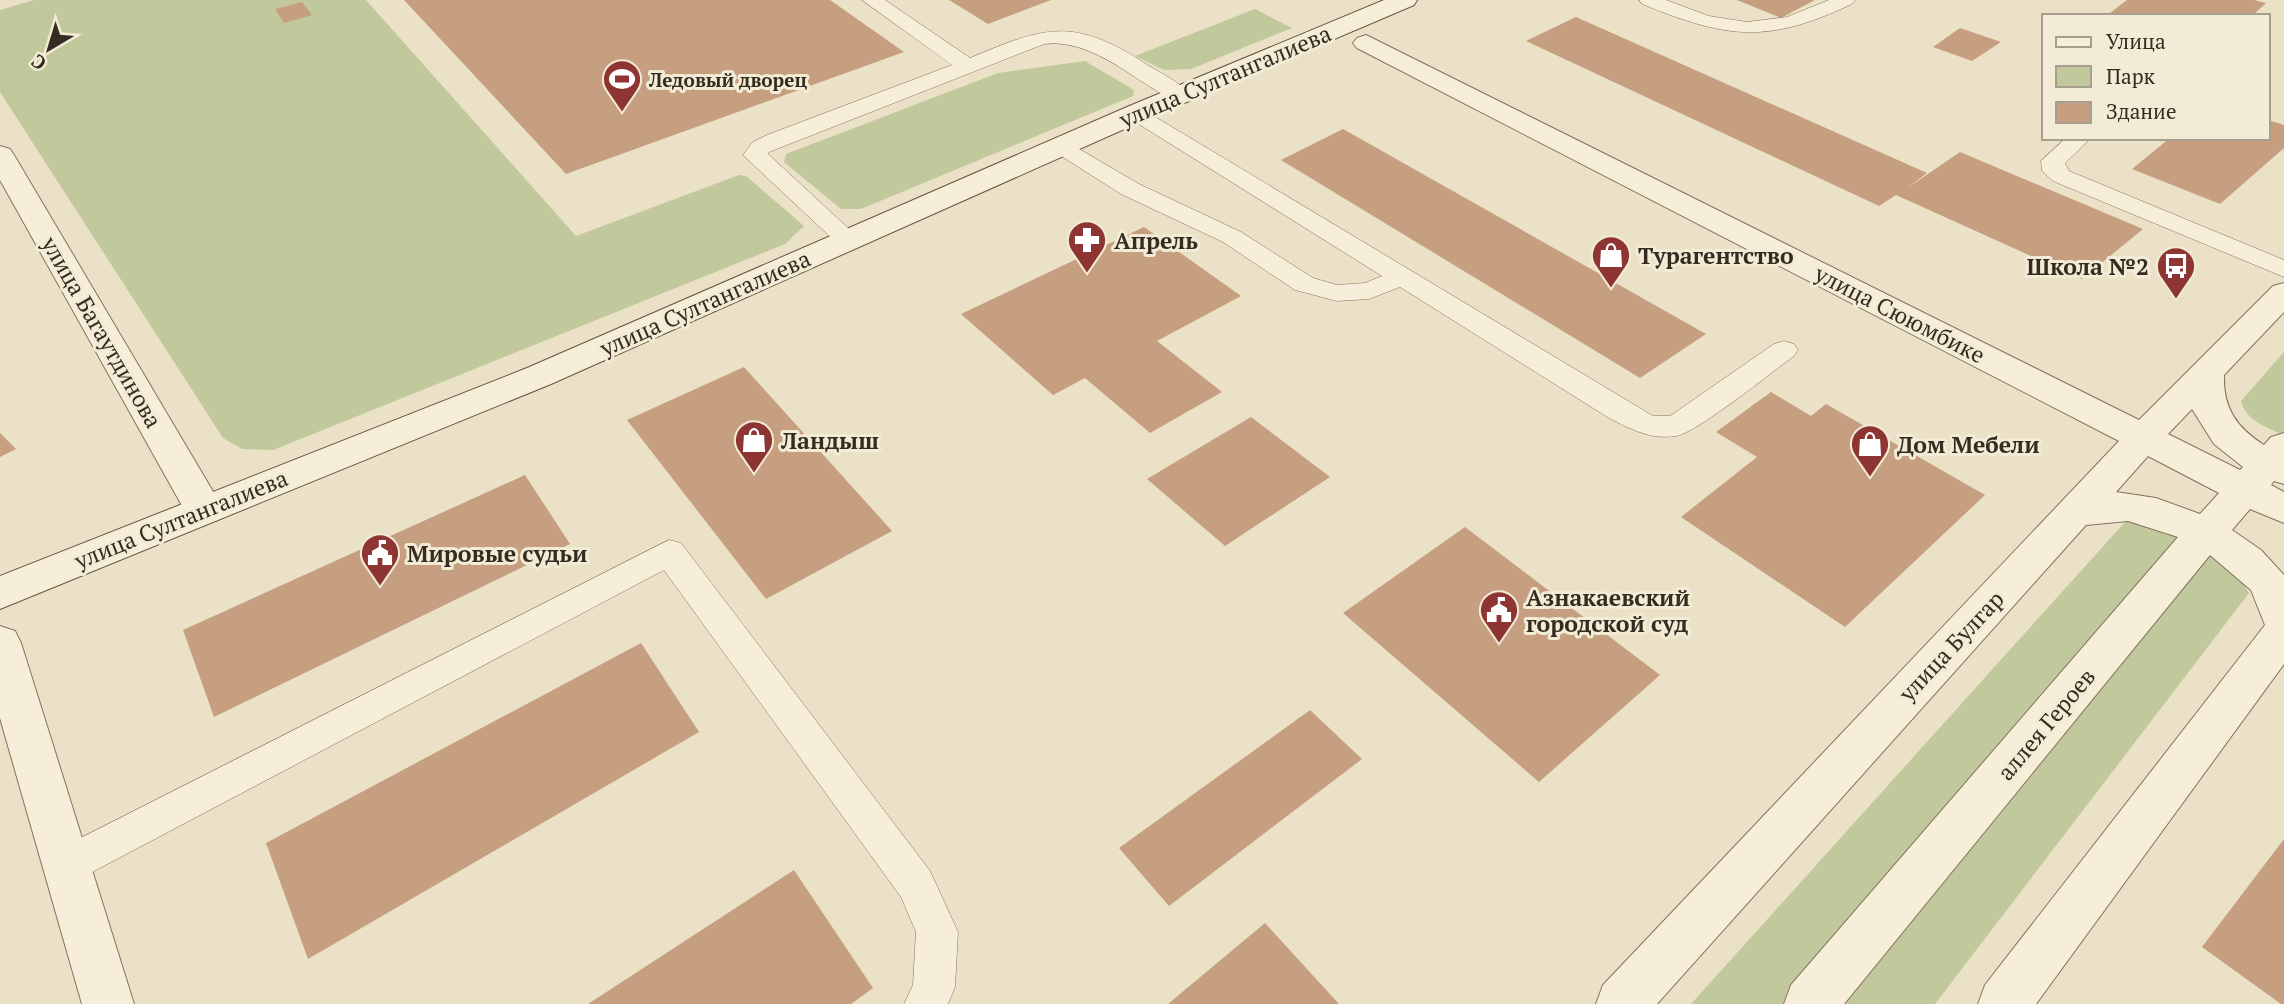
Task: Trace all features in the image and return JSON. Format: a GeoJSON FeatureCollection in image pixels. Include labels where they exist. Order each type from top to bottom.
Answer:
{"type":"FeatureCollection","features":[{"type":"Feature","properties":{"kind":"street","name":"улица Султангалиева"},"geometry":{"type":"LineString","coordinates":[[0,593],[539,376],[1137,113],[1405,0]]}},
{"type":"Feature","properties":{"kind":"street","name":"улица Сююмбике"},"geometry":{"type":"LineString","coordinates":[[1366,43],[2144,437],[2273,476]]}},
{"type":"Feature","properties":{"kind":"street","name":"улица Багаутдинова"},"geometry":{"type":"LineString","coordinates":[[0,155],[204,510]]}},
{"type":"Feature","properties":{"kind":"street","name":"улица Булгар"},"geometry":{"type":"LineString","coordinates":[[1622,1004],[2144,437],[2284,293]]}},
{"type":"Feature","properties":{"kind":"street"},"geometry":{"type":"LineString","coordinates":[[2207,374],[2204,389],[2213,418],[2226,435],[2273,476]]}},
{"type":"Feature","properties":{"kind":"street","name":"аллея Героев"},"geometry":{"type":"LineString","coordinates":[[1810,1004],[2205,535],[2273,476]]}},
{"type":"Feature","properties":{"kind":"street"},"geometry":{"type":"LineString","coordinates":[[2076,513],[2114,506],[2135,508],[2181,522],[2252,565],[2268,582],[2284,620]]}},
{"type":"Feature","properties":{"kind":"street"},"geometry":{"type":"LineString","coordinates":[[2004,1004],[2284,632]]}},
{"type":"Feature","properties":{"kind":"street"},"geometry":{"type":"LineString","coordinates":[[0,643],[107,1004]]}},
{"type":"Feature","properties":{"kind":"lane"},"geometry":{"type":"LineString","coordinates":[[872,0],[968,66]]}},
{"type":"Feature","properties":{"kind":"lane"},"geometry":{"type":"LineString","coordinates":[[1649,0],[1708,23],[1764,30],[1805,20],[1845,0]]}},
{"type":"Feature","properties":{"kind":"lane"},"geometry":{"type":"LineString","coordinates":[[848,240],[755,155],[761,147],[1042,38],[1067,35],[1094,43],[1180,95]]}},
{"type":"Feature","properties":{"kind":"lane"},"geometry":{"type":"LineString","coordinates":[[1137,113],[1619,411],[1649,426],[1676,426],[1784,350]]}},
{"type":"Feature","properties":{"kind":"lane"},"geometry":{"type":"LineString","coordinates":[[2078,140],[2053,161],[2054,171],[2061,176],[2284,269]]}},
{"type":"Feature","properties":{"kind":"lane"},"geometry":{"type":"LineString","coordinates":[[1059,147],[1130,189],[1232,237],[1304,284],[1337,293],[1369,291],[1402,276]]}},
{"type":"Feature","properties":{"kind":"lane"},"geometry":{"type":"LineString","coordinates":[[67,865],[669,552],[916,884],[937,932],[934,987],[926,1004]]}},
{"type":"Feature","properties":{"kind":"green space"},"geometry":{"type":"Polygon","coordinates":[[[34,0],[366,0],[576,236],[739,175],[746,176],[804,226],[785,244],[273,450],[242,449],[223,438],[0,92],[0,10],[34,0]]]}},
{"type":"Feature","properties":{"kind":"green space"},"geometry":{"type":"Polygon","coordinates":[[[1255,9],[1292,28],[1191,69],[1164,70],[1135,56],[1255,9]]]}},
{"type":"Feature","properties":{"kind":"green space"},"geometry":{"type":"Polygon","coordinates":[[[1085,61],[1134,90],[1133,96],[861,209],[841,209],[784,162],[786,154],[998,73],[1085,61]]]}},
{"type":"Feature","properties":{"kind":"green space"},"geometry":{"type":"Polygon","coordinates":[[[2284,352],[2284,435],[2252,418],[2243,408],[2241,401],[2284,352]]]}},
{"type":"Feature","properties":{"kind":"green space"},"geometry":{"type":"Polygon","coordinates":[[[2125,522],[2161,527],[2196,542],[2227,564],[2249,593],[1935,1004],[1691,1004],[2125,522]]]}},
{"type":"Feature","properties":{"kind":"building","name":"Ледовый дворец"},"geometry":{"type":"Polygon","coordinates":[[[404,0],[830,0],[904,52],[566,174],[404,0]]]}},
{"type":"Feature","properties":{"kind":"building"},"geometry":{"type":"Polygon","coordinates":[[[949,0],[1051,0],[988,24],[949,0]]]}},
{"type":"Feature","properties":{"kind":"building"},"geometry":{"type":"Polygon","coordinates":[[[1737,0],[1815,0],[1781,18],[1737,0]]]}},
{"type":"Feature","properties":{"kind":"building"},"geometry":{"type":"Polygon","coordinates":[[[2127,0],[2254,0],[2266,3],[2254,14],[2109,14],[2127,0]]]}},
{"type":"Feature","properties":{"kind":"building"},"geometry":{"type":"Polygon","coordinates":[[[302,2],[312,15],[284,23],[275,9],[302,2]]]}},
{"type":"Feature","properties":{"kind":"building"},"geometry":{"type":"Polygon","coordinates":[[[1576,17],[1927,173],[1906,189],[1960,152],[2143,229],[2082,279],[1896,195],[1879,206],[1526,41],[1576,17]]]}},
{"type":"Feature","properties":{"kind":"building"},"geometry":{"type":"Polygon","coordinates":[[[1960,28],[2001,42],[1972,61],[1933,47],[1960,28]]]}},
{"type":"Feature","properties":{"kind":"building"},"geometry":{"type":"Polygon","coordinates":[[[2270,121],[2284,125],[2284,148],[2220,204],[2132,169],[2168,140],[2270,140],[2270,121]]]}},
{"type":"Feature","properties":{"kind":"building"},"geometry":{"type":"Polygon","coordinates":[[[1343,129],[1706,334],[1640,378],[1281,160],[1343,129]]]}},
{"type":"Feature","properties":{"kind":"building"},"geometry":{"type":"Polygon","coordinates":[[[1144,227],[1241,296],[1157,341],[1222,392],[1150,433],[1085,378],[1053,395],[961,314],[1144,227]]]}},
{"type":"Feature","properties":{"kind":"building"},"geometry":{"type":"Polygon","coordinates":[[[744,367],[892,531],[766,599],[627,420],[744,367]]]}},
{"type":"Feature","properties":{"kind":"building"},"geometry":{"type":"Polygon","coordinates":[[[1771,392],[1811,416],[1826,404],[1985,495],[1845,627],[1681,517],[1757,457],[1716,432],[1771,392]]]}},
{"type":"Feature","properties":{"kind":"building"},"geometry":{"type":"Polygon","coordinates":[[[1251,417],[1330,477],[1225,546],[1147,479],[1251,417]]]}},
{"type":"Feature","properties":{"kind":"building"},"geometry":{"type":"Polygon","coordinates":[[[0,433],[16,449],[0,457],[0,433]]]}},
{"type":"Feature","properties":{"kind":"building","name":"Мировые судьи"},"geometry":{"type":"Polygon","coordinates":[[[525,475],[570,544],[214,717],[183,630],[525,475]]]}},
{"type":"Feature","properties":{"kind":"building","name":"Азнакаевский городской суд"},"geometry":{"type":"Polygon","coordinates":[[[1465,527],[1660,675],[1539,782],[1343,613],[1465,527]]]}},
{"type":"Feature","properties":{"kind":"building"},"geometry":{"type":"Polygon","coordinates":[[[641,643],[699,732],[308,959],[266,843],[641,643]]]}},
{"type":"Feature","properties":{"kind":"building"},"geometry":{"type":"Polygon","coordinates":[[[1310,710],[1362,759],[1169,906],[1119,848],[1310,710]]]}},
{"type":"Feature","properties":{"kind":"building"},"geometry":{"type":"Polygon","coordinates":[[[2284,839],[2284,1004],[2281,1004],[2202,947],[2284,839]]]}},
{"type":"Feature","properties":{"kind":"building"},"geometry":{"type":"Polygon","coordinates":[[[794,870],[873,988],[851,1004],[588,1004],[794,870]]]}},
{"type":"Feature","properties":{"kind":"building"},"geometry":{"type":"Polygon","coordinates":[[[1265,923],[1339,1004],[1168,1004],[1265,923]]]}},
{"type":"Feature","properties":{"kind":"place","name":"Ледовый дворец"},"geometry":{"type":"Point","coordinates":[622,113]}},
{"type":"Feature","properties":{"kind":"place","name":"Апрель"},"geometry":{"type":"Point","coordinates":[1087,274]}},
{"type":"Feature","properties":{"kind":"place","name":"Турагентство"},"geometry":{"type":"Point","coordinates":[1611,289]}},
{"type":"Feature","properties":{"kind":"place","name":"Школа №2"},"geometry":{"type":"Point","coordinates":[2176,300]}},
{"type":"Feature","properties":{"kind":"place","name":"Ландыш"},"geometry":{"type":"Point","coordinates":[754,474]}},
{"type":"Feature","properties":{"kind":"place","name":"Дом Мебели"},"geometry":{"type":"Point","coordinates":[1870,478]}},
{"type":"Feature","properties":{"kind":"place","name":"Мировые судьи"},"geometry":{"type":"Point","coordinates":[380,587]}},
{"type":"Feature","properties":{"kind":"place","name":"Азнакаевский городской суд"},"geometry":{"type":"Point","coordinates":[1499,644]}}]}
